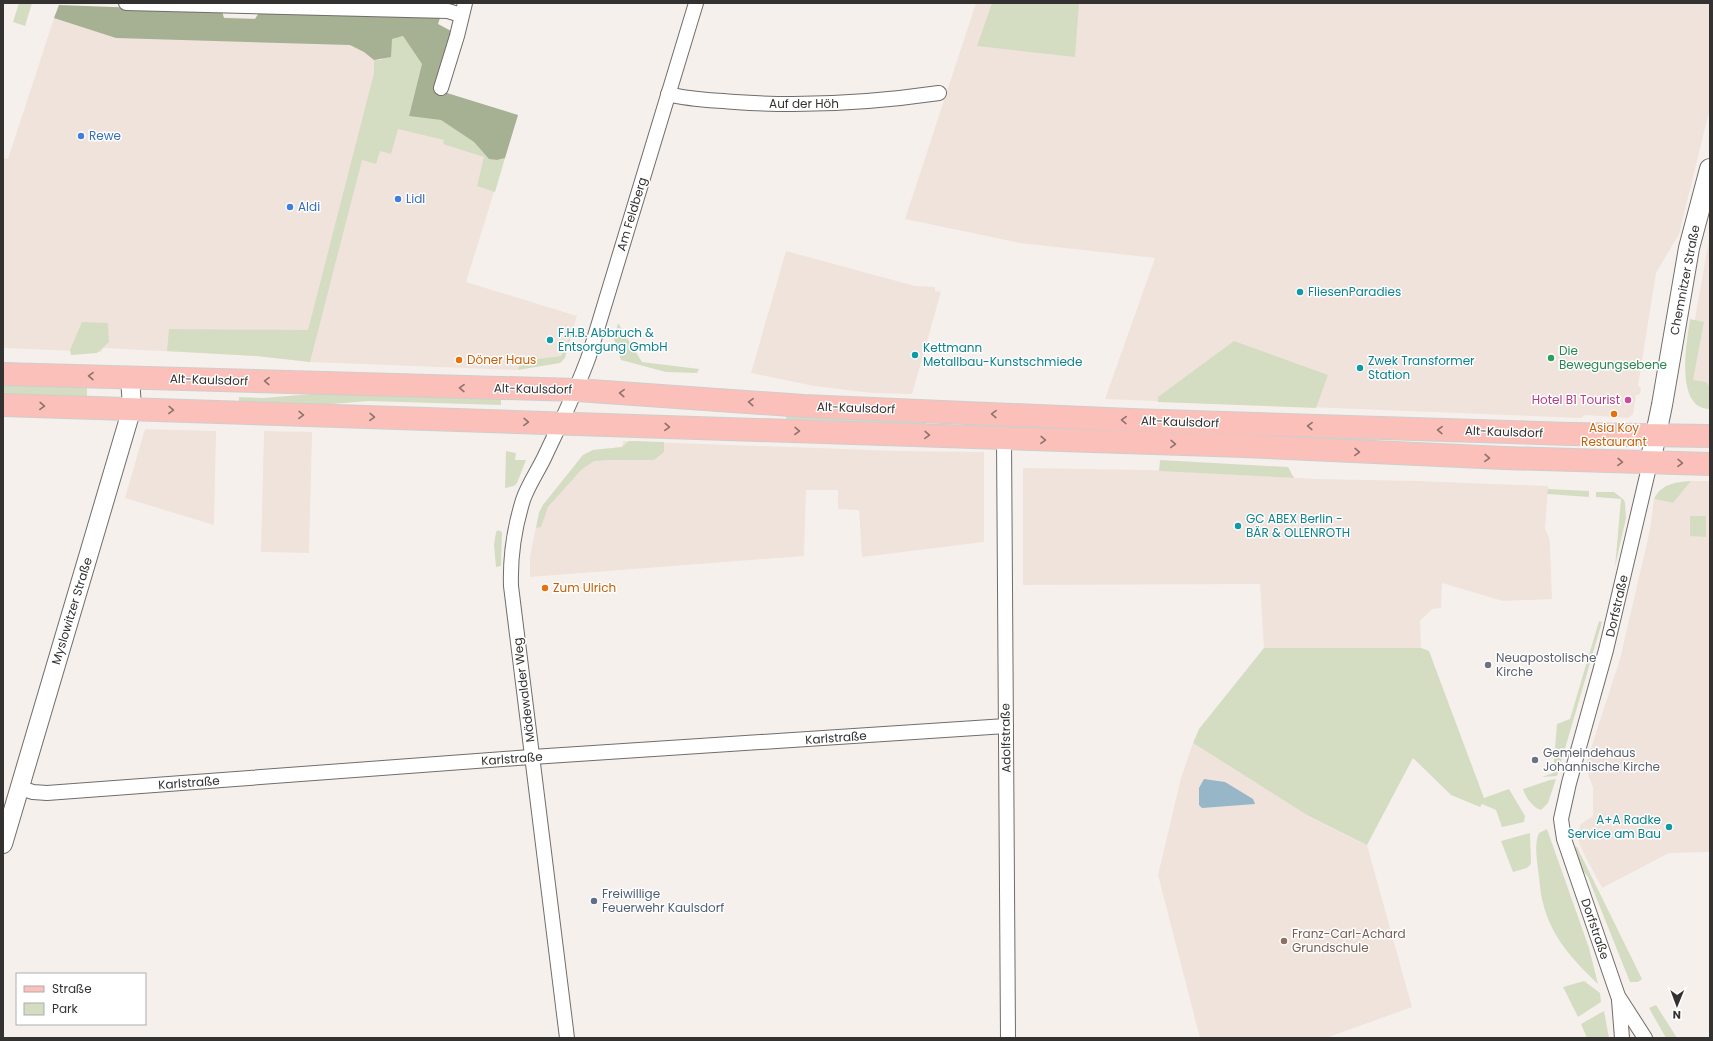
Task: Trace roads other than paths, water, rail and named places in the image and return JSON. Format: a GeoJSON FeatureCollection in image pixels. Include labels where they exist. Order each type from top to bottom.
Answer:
{"type":"FeatureCollection","features":[{"type":"Feature","properties":{"kind":"main road","name":"Chemnitzer Straße"},"geometry":{"type":"LineString","coordinates":[[1650,463],[1689,248],[1710,169]]}},
{"type":"Feature","properties":{"kind":"main road","name":"Alt-Kaulsdorf"},"geometry":{"type":"LineString","coordinates":[[3,374],[577,390],[812,407],[1319,427],[1655,436],[1710,436]]}},
{"type":"Feature","properties":{"kind":"main road","name":"Alt-Kaulsdorf"},"geometry":{"type":"LineString","coordinates":[[3,404],[1710,464]]}},
{"type":"Feature","properties":{"kind":"street"},"geometry":{"type":"LineString","coordinates":[[126,3],[448,11],[463,9],[457,36],[441,88]]}},
{"type":"Feature","properties":{"kind":"street","name":"Am Feldberg"},"geometry":{"type":"LineString","coordinates":[[562,423],[577,390],[602,314],[696,3]]}},
{"type":"Feature","properties":{"kind":"street","name":"Auf der Höh"},"geometry":{"type":"LineString","coordinates":[[668,94],[691,99],[757,104],[812,105],[873,101],[940,93]]}},
{"type":"Feature","properties":{"kind":"street","name":"Myslowitzer Straße"},"geometry":{"type":"LineString","coordinates":[[3,844],[132,408],[130,377]]}},
{"type":"Feature","properties":{"kind":"street","name":"Mädewalder Weg"},"geometry":{"type":"LineString","coordinates":[[562,423],[524,498],[513,534],[510,563],[511,586],[567,1038]]}},
{"type":"Feature","properties":{"kind":"street","name":"Adolfstraße"},"geometry":{"type":"LineString","coordinates":[[1004,438],[1008,1038]]}},
{"type":"Feature","properties":{"kind":"street","name":"Dorfstraße"},"geometry":{"type":"LineString","coordinates":[[1622,1038],[1619,999],[1564,839],[1561,819],[1569,783],[1606,650],[1650,463]]}},
{"type":"Feature","properties":{"kind":"street","name":"Karlstraße"},"geometry":{"type":"LineString","coordinates":[[20,788],[33,792],[46,793],[1006,726]]}},
{"type":"Feature","properties":{"kind":"street","name":"Dorfstraße"},"geometry":{"type":"LineString","coordinates":[[1619,999],[1645,1038]]}},
{"type":"Feature","properties":{"kind":"water"},"geometry":{"type":"Polygon","coordinates":[[[1204,779],[1225,782],[1253,799],[1255,804],[1202,808],[1199,805],[1199,788],[1204,779]]]}},
{"type":"Feature","properties":{"kind":"place","name":"Rewe"},"geometry":{"type":"Point","coordinates":[81,136]}},
{"type":"Feature","properties":{"kind":"place","name":"Lidl"},"geometry":{"type":"Point","coordinates":[398,199]}},
{"type":"Feature","properties":{"kind":"place","name":"Aldi"},"geometry":{"type":"Point","coordinates":[290,207]}},
{"type":"Feature","properties":{"kind":"place","name":"FliesenParadies"},"geometry":{"type":"Point","coordinates":[1300,292]}},
{"type":"Feature","properties":{"kind":"place","name":"F.H.B. Abbruch & Entsorgung GmbH"},"geometry":{"type":"Point","coordinates":[550,340]}},
{"type":"Feature","properties":{"kind":"place","name":"Kettmann Metallbau-Kunstschmiede"},"geometry":{"type":"Point","coordinates":[915,355]}},
{"type":"Feature","properties":{"kind":"place","name":"Die Bewegungsebene"},"geometry":{"type":"Point","coordinates":[1551,358]}},
{"type":"Feature","properties":{"kind":"place","name":"Döner Haus"},"geometry":{"type":"Point","coordinates":[459,360]}},
{"type":"Feature","properties":{"kind":"place","name":"Zwek Transformer Station"},"geometry":{"type":"Point","coordinates":[1360,368]}},
{"type":"Feature","properties":{"kind":"place","name":"Hotel B1 Tourist"},"geometry":{"type":"Point","coordinates":[1628,400]}},
{"type":"Feature","properties":{"kind":"place","name":"Asia Koy Restaurant"},"geometry":{"type":"Point","coordinates":[1614,414]}},
{"type":"Feature","properties":{"kind":"place","name":"GC ABEX Berlin - BÄR & OLLENROTH"},"geometry":{"type":"Point","coordinates":[1238,526]}},
{"type":"Feature","properties":{"kind":"place","name":"Zum Ulrich"},"geometry":{"type":"Point","coordinates":[545,588]}},
{"type":"Feature","properties":{"kind":"place","name":"Neuapostolische Kirche"},"geometry":{"type":"Point","coordinates":[1488,665]}},
{"type":"Feature","properties":{"kind":"place","name":"Gemeindehaus Johannische Kirche"},"geometry":{"type":"Point","coordinates":[1535,760]}},
{"type":"Feature","properties":{"kind":"place","name":"A+A Radke Service am Bau"},"geometry":{"type":"Point","coordinates":[1669,827]}},
{"type":"Feature","properties":{"kind":"place","name":"Freiwillige Feuerwehr Kaulsdorf"},"geometry":{"type":"Point","coordinates":[594,901]}},
{"type":"Feature","properties":{"kind":"place","name":"Franz-Carl-Achard Grundschule"},"geometry":{"type":"Point","coordinates":[1284,941]}}]}
